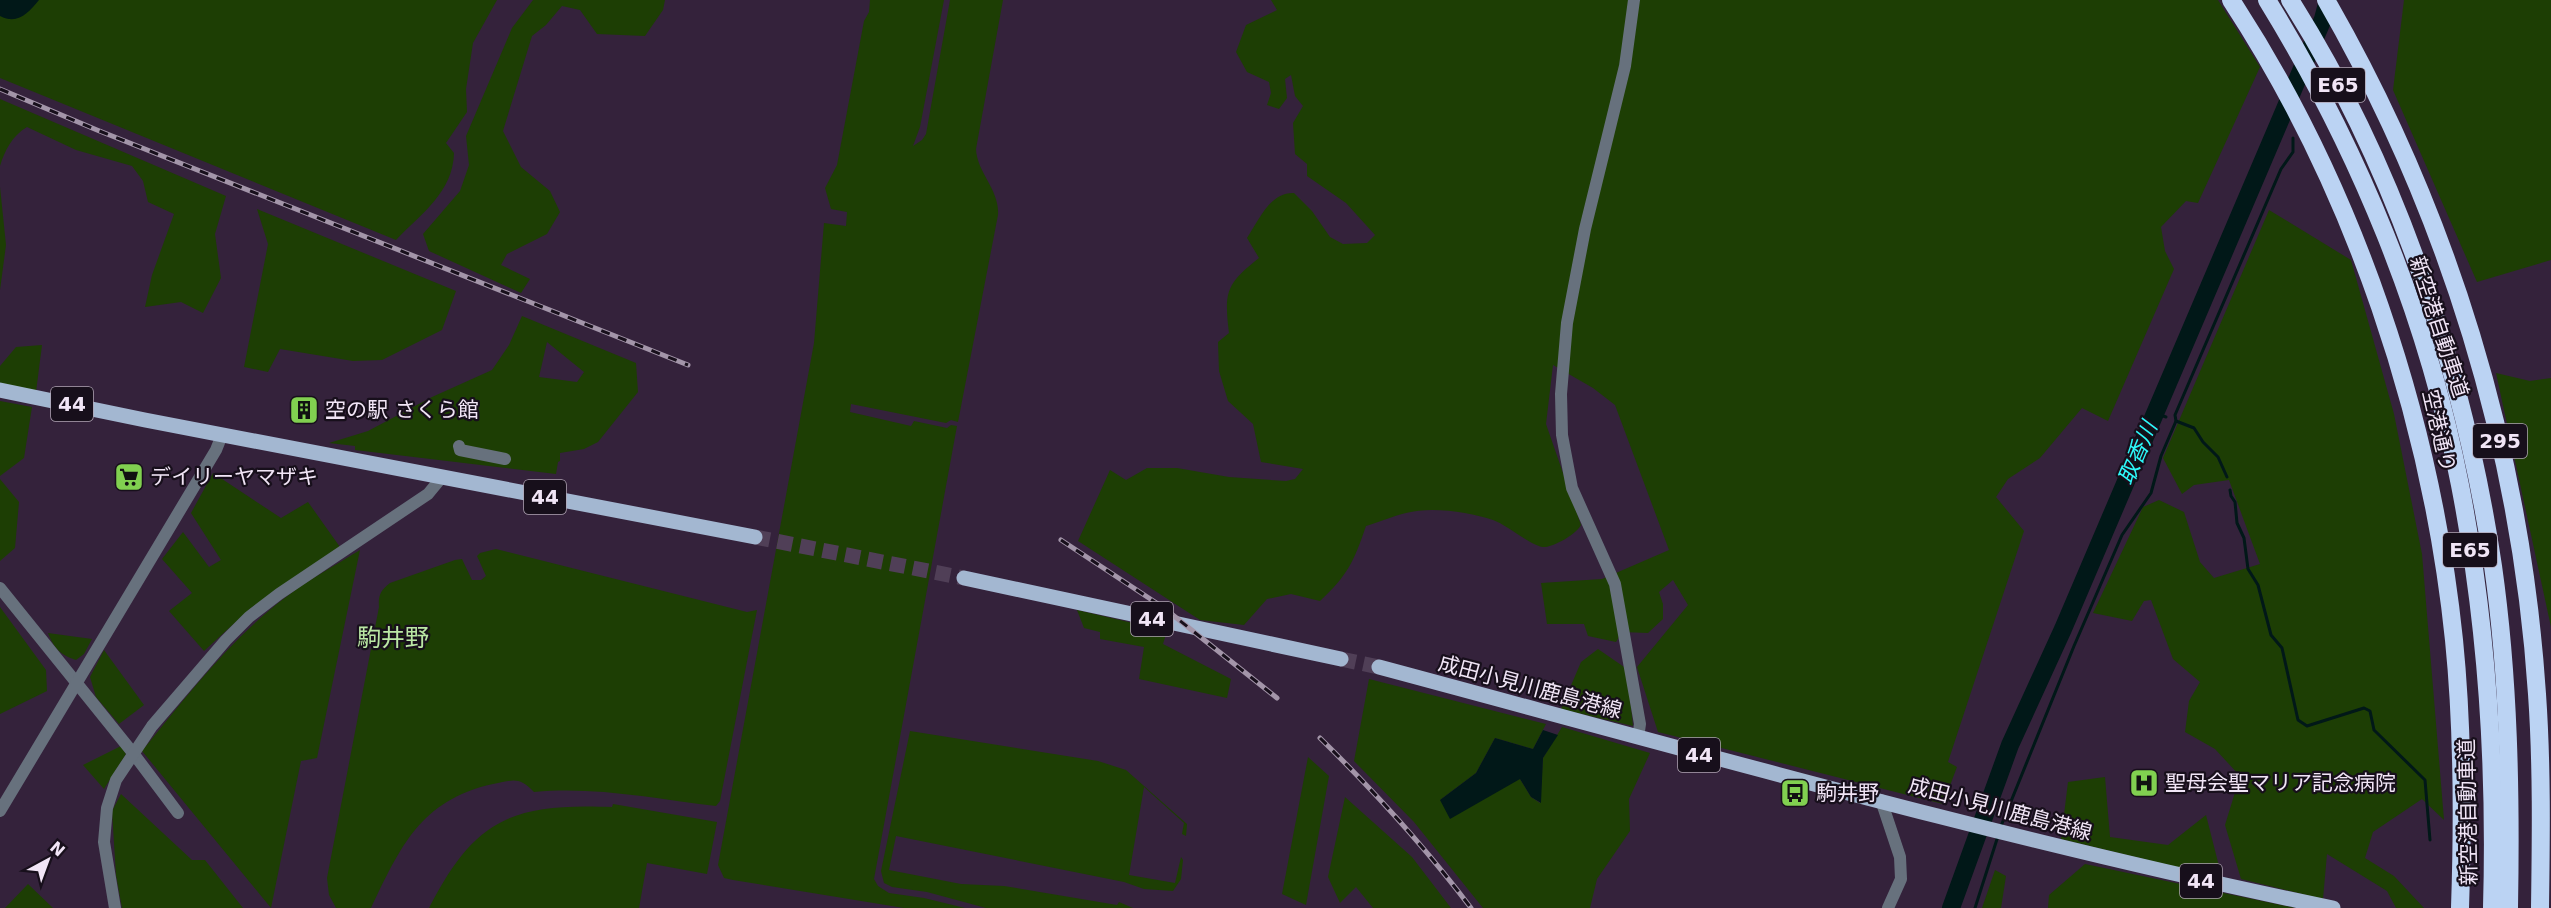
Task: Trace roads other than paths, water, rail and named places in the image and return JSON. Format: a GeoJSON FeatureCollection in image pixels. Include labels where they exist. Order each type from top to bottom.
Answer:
{"type":"FeatureCollection","features":[{"type":"Feature","properties":{"kind":"highway","name":"空港通り"},"geometry":{"type":"LineString","coordinates":[[2231,0],[2252,32],[2333,187],[2400,364],[2426,473],[2447,579],[2459,706],[2462,847],[2460,908]]}},
{"type":"Feature","properties":{"kind":"highway","name":"新空港自動車道"},"geometry":{"type":"LineString","coordinates":[[2267,0],[2325,103],[2372,205],[2417,325],[2440,401],[2460,485],[2482,641],[2490,741],[2492,908]]}},
{"type":"Feature","properties":{"kind":"highway","name":"新空港自動車道"},"geometry":{"type":"LineString","coordinates":[[2290,0],[2342,91],[2409,243],[2436,319],[2479,482],[2493,567],[2508,730],[2509,908]]}},
{"type":"Feature","properties":{"kind":"highway","name":"295"},"geometry":{"type":"LineString","coordinates":[[2326,0],[2356,52],[2394,129],[2449,264],[2473,338],[2500,443],[2522,555],[2537,693],[2541,799],[2540,908]]}},
{"type":"Feature","properties":{"kind":"highway"},"geometry":{"type":"LineString","coordinates":[[2541,799],[2551,815]]}},
{"type":"Feature","properties":{"kind":"highway"},"geometry":{"type":"LineString","coordinates":[[2541,855],[2551,839]]}},
{"type":"Feature","properties":{"kind":"main road","name":"44"},"geometry":{"type":"LineString","coordinates":[[0,390],[755,537]]}},
{"type":"Feature","properties":{"kind":"main road","name":"44"},"geometry":{"type":"LineString","coordinates":[[964,578],[1341,659]]}},
{"type":"Feature","properties":{"kind":"main road","name":"成田小見川鹿島港線"},"geometry":{"type":"LineString","coordinates":[[1379,667],[1638,738],[2070,850],[2215,884],[2334,908]]}},
{"type":"Feature","properties":{"kind":"street"},"geometry":{"type":"LineString","coordinates":[[1634,0],[1625,66],[1585,229],[1569,311],[1561,394],[1562,435],[1572,488],[1616,584],[1640,724],[1638,738]]}},
{"type":"Feature","properties":{"kind":"street"},"geometry":{"type":"LineString","coordinates":[[0,811],[216,450],[222,435]]}},
{"type":"Feature","properties":{"kind":"street"},"geometry":{"type":"LineString","coordinates":[[459,446],[460,450],[467,452],[505,459]]}},
{"type":"Feature","properties":{"kind":"street"},"geometry":{"type":"LineString","coordinates":[[115,908],[104,842],[107,808],[116,780],[133,753],[180,692],[249,617],[315,569],[428,494],[441,477]]}},
{"type":"Feature","properties":{"kind":"street"},"geometry":{"type":"LineString","coordinates":[[0,588],[133,753],[178,813]]}},
{"type":"Feature","properties":{"kind":"street"},"geometry":{"type":"LineString","coordinates":[[1881,800],[1900,857],[1901,879],[1888,908]]}},
{"type":"Feature","properties":{"kind":"waterway","name":"取香川"},"geometry":{"type":"LineString","coordinates":[[1951,908],[2010,745],[2063,629],[2279,123],[2323,19],[2328,0]]}},
{"type":"Feature","properties":{"kind":"waterway"},"geometry":{"type":"LineString","coordinates":[[2001,826],[2122,535],[2151,493],[2161,456],[2176,421],[2175,415],[2281,169],[2293,152],[2293,138]]}},
{"type":"Feature","properties":{"kind":"waterway"},"geometry":{"type":"LineString","coordinates":[[2155,413],[2166,417]]}},
{"type":"Feature","properties":{"kind":"waterway"},"geometry":{"type":"LineString","coordinates":[[2176,421],[2194,428],[2203,442],[2218,457],[2227,477]]}},
{"type":"Feature","properties":{"kind":"waterway"},"geometry":{"type":"LineString","coordinates":[[2230,490],[2235,502],[2237,523],[2244,538],[2248,569],[2258,585],[2271,635],[2282,648],[2298,720],[2307,726],[2364,708],[2370,711],[2374,730],[2425,780],[2430,840]]}},
{"type":"Feature","properties":{"kind":"waterway"},"geometry":{"type":"LineString","coordinates":[[1975,908],[1998,836]]}},
{"type":"Feature","properties":{"kind":"tunnel"},"geometry":{"type":"LineString","coordinates":[[755,537],[964,578]]}},
{"type":"Feature","properties":{"kind":"tunnel"},"geometry":{"type":"LineString","coordinates":[[1341,659],[1379,667]]}},
{"type":"Feature","properties":{"kind":"railway"},"geometry":{"type":"LineString","coordinates":[[0,89],[97,130],[688,365]]}},
{"type":"Feature","properties":{"kind":"railway"},"geometry":{"type":"LineString","coordinates":[[1061,540],[1164,608],[1277,698]]}},
{"type":"Feature","properties":{"kind":"railway"},"geometry":{"type":"LineString","coordinates":[[1320,738],[1398,820],[1471,908]]}},
{"type":"Feature","properties":{"kind":"place","name":"空の駅 さくら館"},"geometry":{"type":"Point","coordinates":[304,410]}},
{"type":"Feature","properties":{"kind":"place","name":"デイリーヤマザキ"},"geometry":{"type":"Point","coordinates":[129,477]}},
{"type":"Feature","properties":{"kind":"place","name":"聖母会聖マリア記念病院"},"geometry":{"type":"Point","coordinates":[2144,783]}},
{"type":"Feature","properties":{"kind":"place","name":"駒井野"},"geometry":{"type":"Point","coordinates":[1795,793]}},
{"type":"Feature","properties":{"kind":"district","name":"駒井野"},"geometry":{"type":"Point","coordinates":[393,638]}}]}
